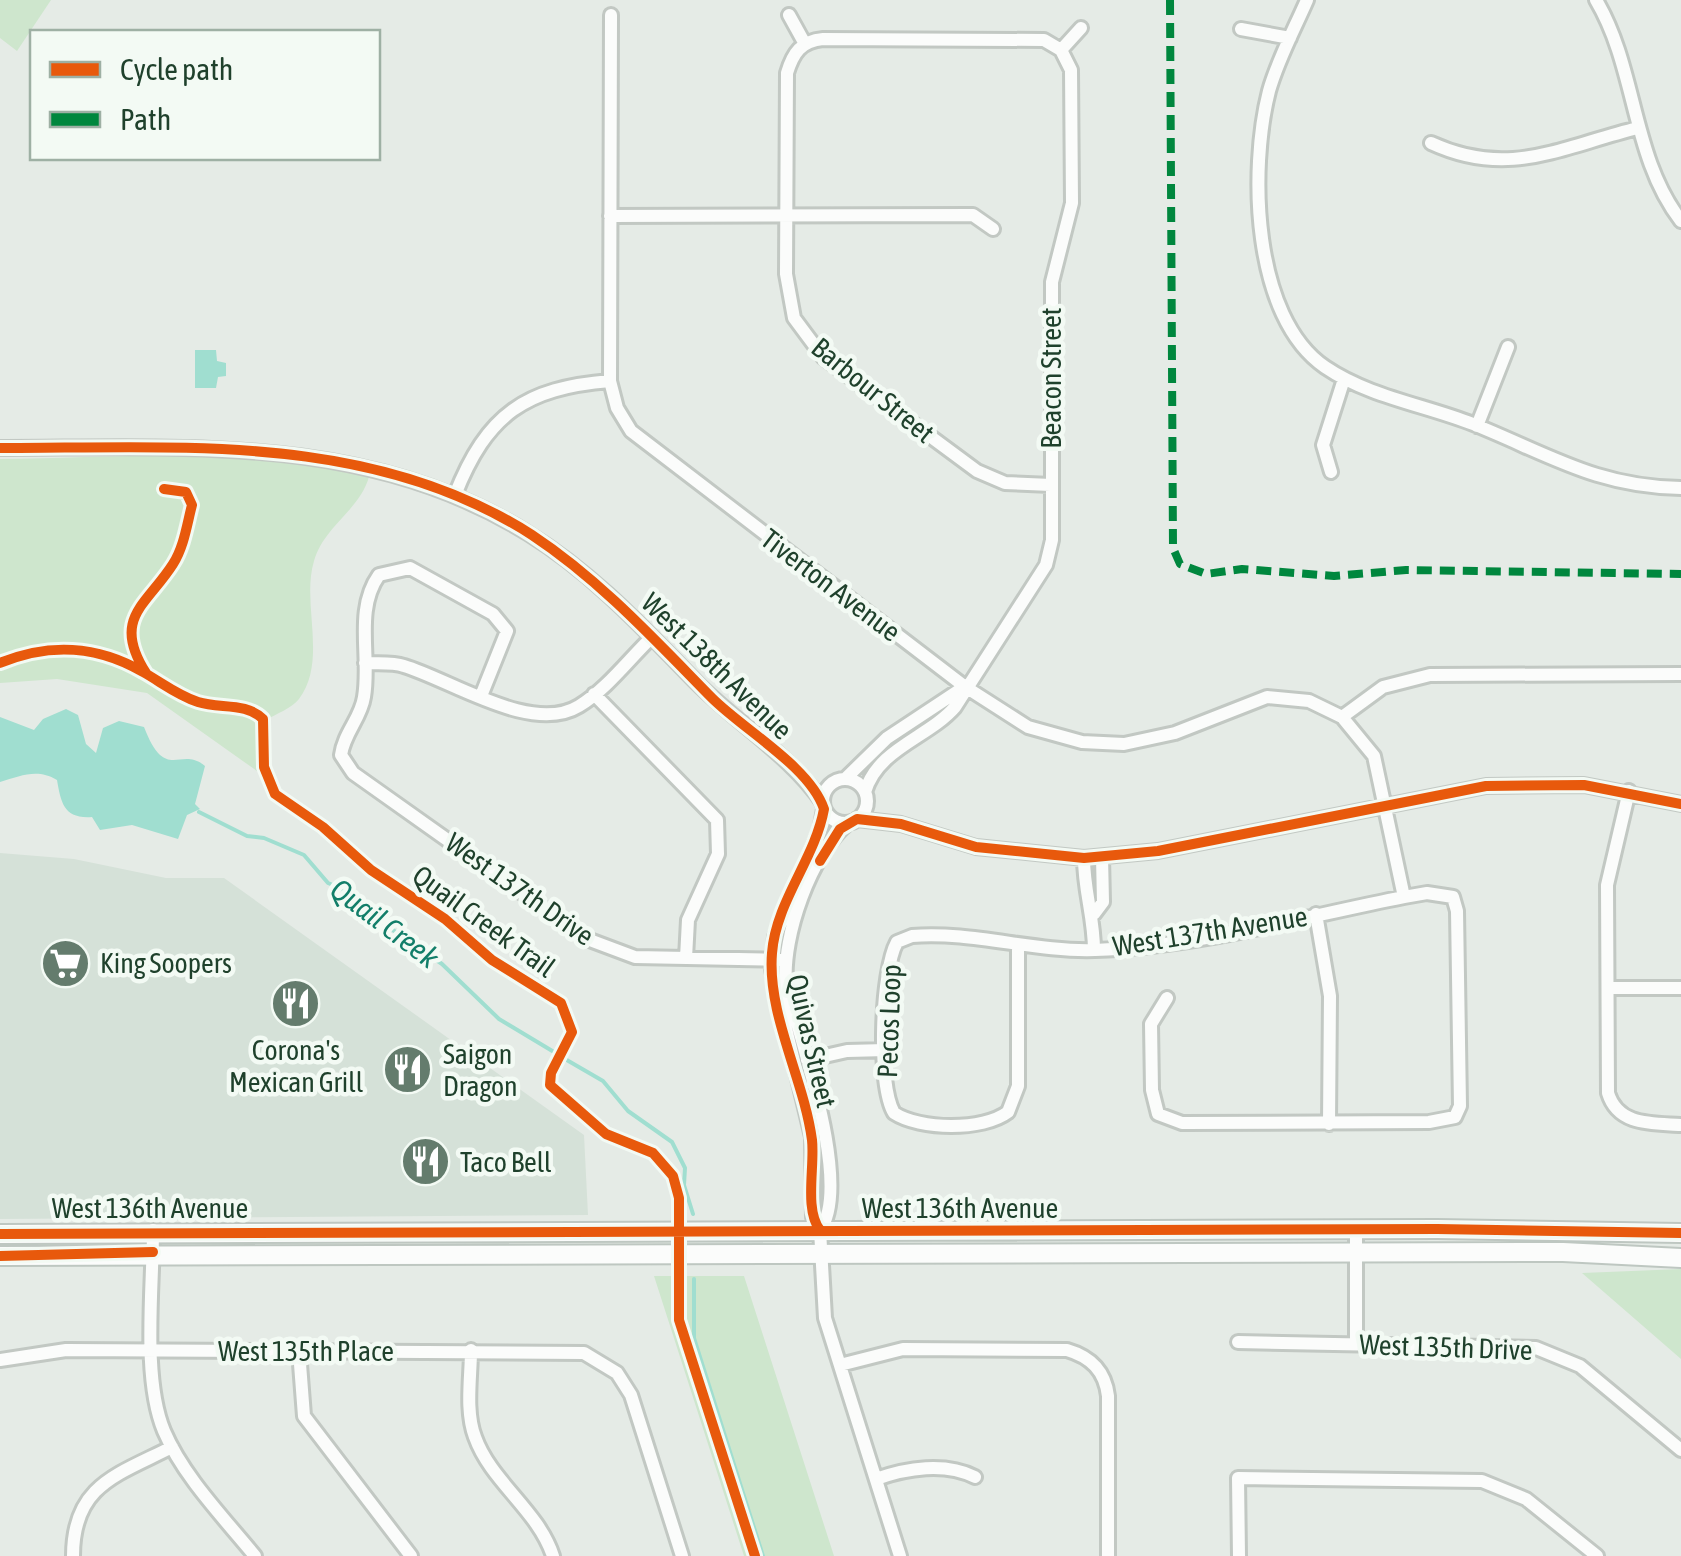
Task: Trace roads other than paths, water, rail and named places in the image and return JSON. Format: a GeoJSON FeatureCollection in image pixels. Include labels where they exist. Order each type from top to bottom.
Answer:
{"type":"FeatureCollection","features":[{"type":"Feature","properties":{"kind":"main road","name":"West 136th Avenue"},"geometry":{"type":"LineString","coordinates":[[0,1234],[153,1230],[1681,1233]]}},
{"type":"Feature","properties":{"kind":"main road","name":"West 136th Avenue"},"geometry":{"type":"LineString","coordinates":[[0,1256],[153,1252],[1564,1252],[1681,1258]]}},
{"type":"Feature","properties":{"kind":"street"},"geometry":{"type":"LineString","coordinates":[[1307,0],[1263,121],[1261,198],[1267,267],[1275,300],[1290,330],[1312,356],[1344,379],[1477,426],[1593,477],[1681,488]]}},
{"type":"Feature","properties":{"kind":"street"},"geometry":{"type":"LineString","coordinates":[[1596,0],[1620,51],[1638,128],[1663,193],[1681,221]]}},
{"type":"Feature","properties":{"kind":"street"},"geometry":{"type":"LineString","coordinates":[[788,15],[805,44],[824,40],[1044,40],[1061,50],[1081,28]]}},
{"type":"Feature","properties":{"kind":"street","name":"Tiverton Avenue"},"geometry":{"type":"LineString","coordinates":[[611,16],[610,380],[617,408],[640,441],[964,686],[1028,726],[1094,743],[1124,744],[1175,733],[1267,697],[1309,701],[1342,717]]}},
{"type":"Feature","properties":{"kind":"street"},"geometry":{"type":"LineString","coordinates":[[1241,29],[1290,38]]}},
{"type":"Feature","properties":{"kind":"street","name":"Barbour Street"},"geometry":{"type":"LineString","coordinates":[[805,44],[792,58],[787,72],[788,299],[794,318],[823,356],[976,471],[1004,483],[1051,486]]}},
{"type":"Feature","properties":{"kind":"street","name":"Beacon Street"},"geometry":{"type":"LineString","coordinates":[[866,795],[872,774],[900,745],[938,726],[1031,593],[1046,564],[1052,540],[1052,282],[1072,203],[1071,70],[1061,50]]}},
{"type":"Feature","properties":{"kind":"street"},"geometry":{"type":"LineString","coordinates":[[1431,142],[1476,160],[1508,162],[1638,128]]}},
{"type":"Feature","properties":{"kind":"street"},"geometry":{"type":"LineString","coordinates":[[610,216],[973,216],[994,229]]}},
{"type":"Feature","properties":{"kind":"street"},"geometry":{"type":"LineString","coordinates":[[1477,426],[1508,347]]}},
{"type":"Feature","properties":{"kind":"street"},"geometry":{"type":"LineString","coordinates":[[1331,472],[1323,445],[1344,379]]}},
{"type":"Feature","properties":{"kind":"street"},"geometry":{"type":"LineString","coordinates":[[455,495],[477,448],[528,399],[546,390],[610,380]]}},
{"type":"Feature","properties":{"kind":"street","name":"West 138th Avenue"},"geometry":{"type":"LineString","coordinates":[[0,448],[294,453],[371,467],[455,495],[560,555],[652,637],[733,719],[798,770],[824,806]]}},
{"type":"Feature","properties":{"kind":"street"},"geometry":{"type":"LineString","coordinates":[[481,696],[506,631],[493,614],[410,568],[379,575],[366,602],[365,664],[406,666],[481,696],[544,715],[567,712],[594,694],[652,637]]}},
{"type":"Feature","properties":{"kind":"street","name":"West 137th Drive"},"geometry":{"type":"LineString","coordinates":[[365,664],[362,706],[344,736],[341,755],[354,773],[587,939],[622,955],[778,959]]}},
{"type":"Feature","properties":{"kind":"street"},"geometry":{"type":"LineString","coordinates":[[1404,897],[1374,756],[1342,717],[1382,687],[1430,675],[1681,674]]}},
{"type":"Feature","properties":{"kind":"street","name":"Beacon Street"},"geometry":{"type":"LineString","coordinates":[[843,779],[887,738],[964,686]]}},
{"type":"Feature","properties":{"kind":"street"},"geometry":{"type":"LineString","coordinates":[[594,694],[716,820],[718,854],[688,920],[686,958]]}},
{"type":"Feature","properties":{"kind":"street","name":"West 138th Avenue"},"geometry":{"type":"LineString","coordinates":[[798,770],[843,779]]}},
{"type":"Feature","properties":{"kind":"street"},"geometry":{"type":"LineString","coordinates":[[901,824],[843,779],[829,785],[824,806],[834,820],[901,824],[976,847],[1084,858],[1158,852],[1486,786],[1569,784],[1628,791],[1681,804]]}},
{"type":"Feature","properties":{"kind":"street"},"geometry":{"type":"LineString","coordinates":[[1628,791],[1607,885],[1608,1093],[1617,1112],[1634,1120],[1681,1125]]}},
{"type":"Feature","properties":{"kind":"street"},"geometry":{"type":"LineString","coordinates":[[852,821],[866,795]]}},
{"type":"Feature","properties":{"kind":"street","name":"Quivas Street"},"geometry":{"type":"LineString","coordinates":[[824,806],[820,831],[786,904],[778,959],[812,1137],[813,1217],[820,1230],[823,1308],[900,1556]]}},
{"type":"Feature","properties":{"kind":"street","name":"Quivas Street"},"geometry":{"type":"LineString","coordinates":[[820,1230],[828,1215],[830,1158],[778,959],[799,905],[832,839],[852,821]]}},
{"type":"Feature","properties":{"kind":"street"},"geometry":{"type":"LineString","coordinates":[[1094,950],[1094,914],[1103,902],[1102,857]]}},
{"type":"Feature","properties":{"kind":"street"},"geometry":{"type":"LineString","coordinates":[[1084,858],[1085,902],[1094,914]]}},
{"type":"Feature","properties":{"kind":"street","name":"West 137th Avenue"},"geometry":{"type":"LineString","coordinates":[[898,942],[926,934],[1018,946],[1094,950],[1192,939],[1404,897],[1440,894],[1452,898],[1458,911],[1461,1092],[1455,1117],[1429,1122],[1329,1124]]}},
{"type":"Feature","properties":{"kind":"street"},"geometry":{"type":"LineString","coordinates":[[1166,998],[1151,1024],[1152,1090],[1158,1114],[1182,1123],[1329,1124],[1330,996],[1316,914]]}},
{"type":"Feature","properties":{"kind":"street","name":"Pecos Loop"},"geometry":{"type":"LineString","coordinates":[[898,942],[886,972],[888,1103],[903,1119],[914,1123],[989,1123],[1008,1112],[1018,1086],[1018,946]]}},
{"type":"Feature","properties":{"kind":"street"},"geometry":{"type":"LineString","coordinates":[[1608,988],[1681,988]]}},
{"type":"Feature","properties":{"kind":"street"},"geometry":{"type":"LineString","coordinates":[[807,1060],[847,1051],[886,1050]]}},
{"type":"Feature","properties":{"kind":"street"},"geometry":{"type":"LineString","coordinates":[[153,1230],[157,1407],[172,1447],[246,1553]]}},
{"type":"Feature","properties":{"kind":"street"},"geometry":{"type":"LineString","coordinates":[[1356,1230],[1356,1344]]}},
{"type":"Feature","properties":{"kind":"street","name":"West 135th Drive"},"geometry":{"type":"LineString","coordinates":[[1238,1342],[1508,1344],[1548,1351],[1589,1373],[1681,1450]]}},
{"type":"Feature","properties":{"kind":"street"},"geometry":{"type":"LineString","coordinates":[[840,1364],[903,1349],[1067,1350],[1097,1356],[1108,1396],[1108,1556]]}},
{"type":"Feature","properties":{"kind":"street","name":"West 135th Place"},"geometry":{"type":"LineString","coordinates":[[0,1360],[66,1350],[574,1350],[608,1366],[631,1396],[682,1556]]}},
{"type":"Feature","properties":{"kind":"street"},"geometry":{"type":"LineString","coordinates":[[471,1350],[476,1440],[540,1528],[553,1556]]}},
{"type":"Feature","properties":{"kind":"street"},"geometry":{"type":"LineString","coordinates":[[298,1351],[304,1416],[411,1556]]}},
{"type":"Feature","properties":{"kind":"street"},"geometry":{"type":"LineString","coordinates":[[73,1556],[76,1518],[90,1495],[114,1477],[172,1447]]}},
{"type":"Feature","properties":{"kind":"street"},"geometry":{"type":"LineString","coordinates":[[876,1479],[910,1469],[955,1469],[976,1477]]}},
{"type":"Feature","properties":{"kind":"street"},"geometry":{"type":"LineString","coordinates":[[1239,1556],[1238,1478],[1482,1481],[1526,1498],[1597,1556]]}},
{"type":"Feature","properties":{"kind":"waterway","name":"Quail Creek"},"geometry":{"type":"LineString","coordinates":[[199,812],[247,836],[264,838],[304,855],[328,883],[345,890],[374,917],[442,964],[499,1019],[559,1055]]}},
{"type":"Feature","properties":{"kind":"waterway","name":"Quail Creek"},"geometry":{"type":"LineString","coordinates":[[565,1059],[603,1081],[628,1111],[672,1142],[685,1168],[684,1185],[693,1214]]}},
{"type":"Feature","properties":{"kind":"waterway","name":"Quail Creek"},"geometry":{"type":"LineString","coordinates":[[694,1279],[694,1338],[763,1556]]}},
{"type":"Feature","properties":{"kind":"place","name":"King Soopers"},"geometry":{"type":"Point","coordinates":[65,963]}},
{"type":"Feature","properties":{"kind":"place","name":"Corona's Mexican Grill"},"geometry":{"type":"Point","coordinates":[296,1003]}},
{"type":"Feature","properties":{"kind":"place","name":"Saigon Dragon"},"geometry":{"type":"Point","coordinates":[408,1070]}},
{"type":"Feature","properties":{"kind":"place","name":"Taco Bell"},"geometry":{"type":"Point","coordinates":[425,1162]}}]}
